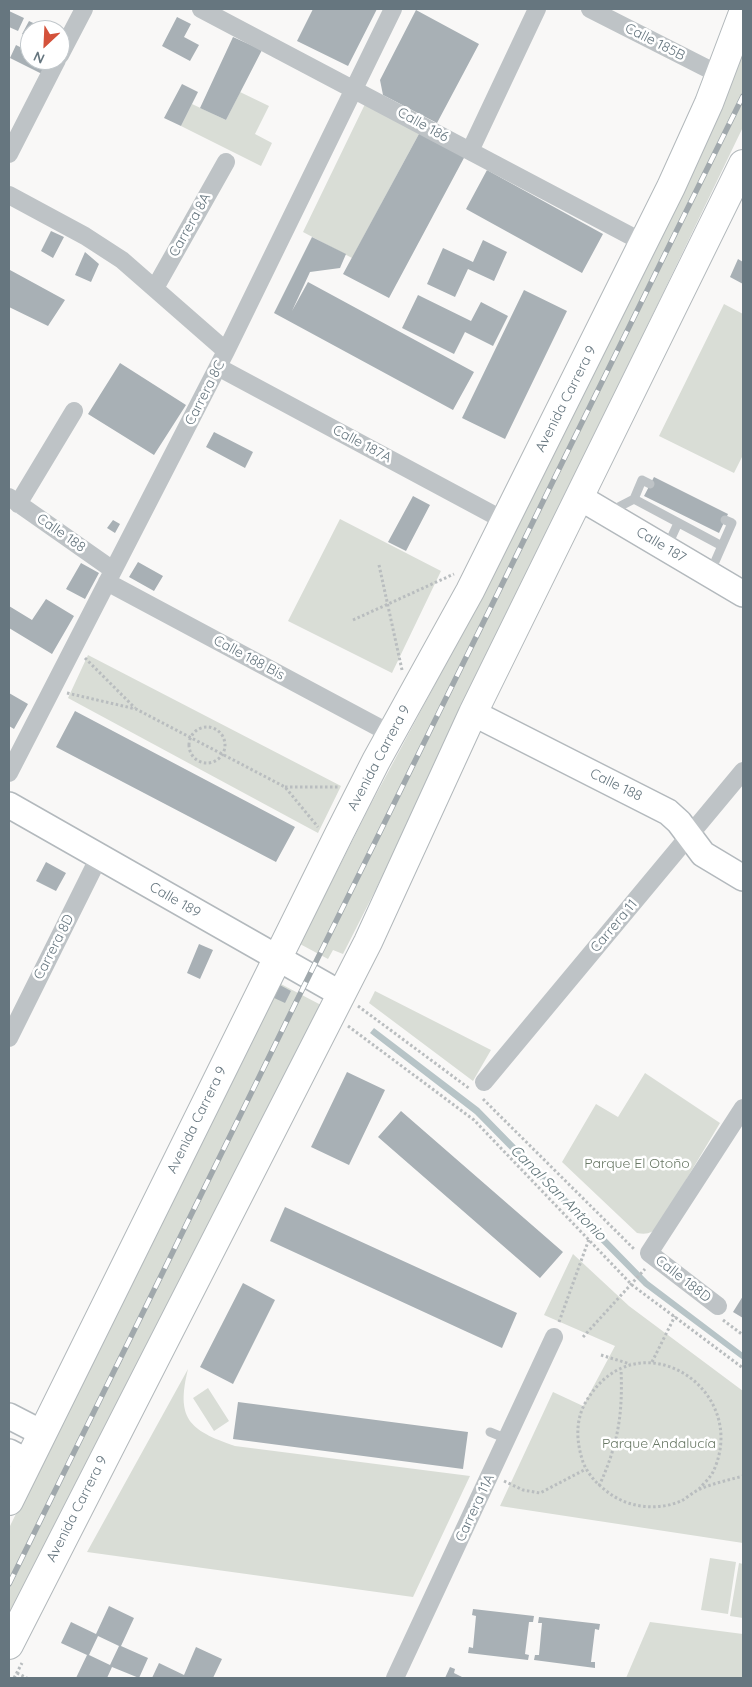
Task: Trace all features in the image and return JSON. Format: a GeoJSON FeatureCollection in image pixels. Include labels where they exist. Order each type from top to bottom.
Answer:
{"type":"FeatureCollection","features":[{"type":"Feature","properties":{"kind":"main road","name":"Avenida Carrera 9"},"geometry":{"type":"LineString","coordinates":[[9,1501],[18,1457],[42,1433],[277,957],[391,734],[470,591],[644,243],[692,144],[743,13]]}},
{"type":"Feature","properties":{"kind":"main road","name":"Avenida Carrera 9"},"geometry":{"type":"LineString","coordinates":[[9,1645],[348,999],[368,942],[473,713],[743,164]]}},
{"type":"Feature","properties":{"kind":"street"},"geometry":{"type":"LineString","coordinates":[[70,36],[84,9]]}},
{"type":"Feature","properties":{"kind":"street","name":"Calle 186"},"geometry":{"type":"LineString","coordinates":[[201,9],[353,87],[644,243]]}},
{"type":"Feature","properties":{"kind":"street","name":"Carrera 8C"},"geometry":{"type":"LineString","coordinates":[[9,773],[218,367],[353,87],[393,9]]}},
{"type":"Feature","properties":{"kind":"street"},"geometry":{"type":"LineString","coordinates":[[470,151],[537,9]]}},
{"type":"Feature","properties":{"kind":"street","name":"Calle 185B"},"geometry":{"type":"LineString","coordinates":[[590,9],[720,75]]}},
{"type":"Feature","properties":{"kind":"street"},"geometry":{"type":"LineString","coordinates":[[9,154],[52,70]]}},
{"type":"Feature","properties":{"kind":"street","name":"Carrera 8A"},"geometry":{"type":"LineString","coordinates":[[155,288],[226,162]]}},
{"type":"Feature","properties":{"kind":"street"},"geometry":{"type":"LineString","coordinates":[[9,195],[85,236],[122,260],[226,351]]}},
{"type":"Feature","properties":{"kind":"street","name":"Calle 187A"},"geometry":{"type":"LineString","coordinates":[[218,367],[505,521]]}},
{"type":"Feature","properties":{"kind":"street"},"geometry":{"type":"LineString","coordinates":[[13,500],[74,411]]}},
{"type":"Feature","properties":{"kind":"street","name":"Calle 187"},"geometry":{"type":"LineString","coordinates":[[579,497],[743,594]]}},
{"type":"Feature","properties":{"kind":"street","name":"Calle 188"},"geometry":{"type":"LineString","coordinates":[[13,500],[110,576]]}},
{"type":"Feature","properties":{"kind":"street","name":"Calle 188 Bis"},"geometry":{"type":"LineString","coordinates":[[110,576],[391,734]]}},
{"type":"Feature","properties":{"kind":"street","name":"Calle 188"},"geometry":{"type":"LineString","coordinates":[[473,713],[651,802],[679,822],[695,846],[713,862],[743,878]]}},
{"type":"Feature","properties":{"kind":"street","name":"Carrera 11"},"geometry":{"type":"LineString","coordinates":[[480,1090],[743,771]]}},
{"type":"Feature","properties":{"kind":"street","name":"Calle 189"},"geometry":{"type":"LineString","coordinates":[[9,805],[348,999]]}},
{"type":"Feature","properties":{"kind":"street","name":"Carrera 8D"},"geometry":{"type":"LineString","coordinates":[[9,1038],[99,857]]}},
{"type":"Feature","properties":{"kind":"street"},"geometry":{"type":"LineString","coordinates":[[645,1256],[743,1108]]}},
{"type":"Feature","properties":{"kind":"street","name":"Calle 188D"},"geometry":{"type":"LineString","coordinates":[[645,1256],[718,1306]]}},
{"type":"Feature","properties":{"kind":"street","name":"Carrera 11A"},"geometry":{"type":"LineString","coordinates":[[395,1678],[554,1337]]}},
{"type":"Feature","properties":{"kind":"street"},"geometry":{"type":"LineString","coordinates":[[9,1416],[42,1433]]}},
{"type":"Feature","properties":{"kind":"lane"},"geometry":{"type":"LineString","coordinates":[[607,513],[634,499],[642,480],[650,484]]}},
{"type":"Feature","properties":{"kind":"lane"},"geometry":{"type":"LineString","coordinates":[[634,499],[722,546]]}},
{"type":"Feature","properties":{"kind":"lane"},"geometry":{"type":"LineString","coordinates":[[709,574],[732,523],[725,520]]}},
{"type":"Feature","properties":{"kind":"lane"},"geometry":{"type":"LineString","coordinates":[[666,548],[678,523]]}},
{"type":"Feature","properties":{"kind":"lane"},"geometry":{"type":"LineString","coordinates":[[490,1432],[507,1439]]}},
{"type":"Feature","properties":{"kind":"path"},"geometry":{"type":"LineString","coordinates":[[380,565],[402,671]]}},
{"type":"Feature","properties":{"kind":"path"},"geometry":{"type":"LineString","coordinates":[[353,620],[459,572]]}},
{"type":"Feature","properties":{"kind":"path"},"geometry":{"type":"LineString","coordinates":[[74,647],[136,708]]}},
{"type":"Feature","properties":{"kind":"path"},"geometry":{"type":"LineString","coordinates":[[52,690],[136,708],[285,787],[320,829]]}},
{"type":"Feature","properties":{"kind":"path"},"geometry":{"type":"LineString","coordinates":[[201,727],[213,727],[223,734],[225,740],[223,754],[210,763],[198,761],[190,752],[190,737],[201,727]]}},
{"type":"Feature","properties":{"kind":"path"},"geometry":{"type":"LineString","coordinates":[[285,787],[341,787]]}},
{"type":"Feature","properties":{"kind":"path"},"geometry":{"type":"LineString","coordinates":[[348,999],[480,1090],[492,1106],[645,1256],[632,1285],[583,1337]]}},
{"type":"Feature","properties":{"kind":"path"},"geometry":{"type":"LineString","coordinates":[[346,1024],[474,1120],[632,1285],[743,1368]]}},
{"type":"Feature","properties":{"kind":"path"},"geometry":{"type":"LineString","coordinates":[[554,1337],[589,1239]]}},
{"type":"Feature","properties":{"kind":"path"},"geometry":{"type":"LineString","coordinates":[[652,1362],[675,1316]]}},
{"type":"Feature","properties":{"kind":"path"},"geometry":{"type":"LineString","coordinates":[[601,1355],[631,1364]]}},
{"type":"Feature","properties":{"kind":"path"},"geometry":{"type":"LineString","coordinates":[[699,1490],[713,1473],[721,1453],[723,1431],[719,1410],[709,1391],[693,1376],[674,1366],[652,1362],[631,1364],[611,1373],[594,1387],[583,1406],[578,1427],[579,1448],[586,1469],[599,1486],[617,1499],[645,1506],[659,1507],[680,1501],[699,1490],[743,1476]]}},
{"type":"Feature","properties":{"kind":"path"},"geometry":{"type":"LineString","coordinates":[[599,1486],[612,1459],[619,1429],[622,1398],[621,1369]]}},
{"type":"Feature","properties":{"kind":"path"},"geometry":{"type":"LineString","coordinates":[[490,1474],[523,1490],[540,1494],[586,1469]]}},
{"type":"Feature","properties":{"kind":"path"},"geometry":{"type":"LineString","coordinates":[[16,1673],[27,1678]]}},
{"type":"Feature","properties":{"kind":"green space"},"geometry":{"type":"Polygon","coordinates":[[[743,45],[743,127],[375,891],[343,954],[333,950],[328,959],[300,944],[371,804],[455,647],[627,300],[743,45]]]}},
{"type":"Feature","properties":{"kind":"green space"},"geometry":{"type":"Polygon","coordinates":[[[240,92],[269,106],[255,134],[272,143],[261,166],[181,126],[192,104],[226,120],[240,92]]]}},
{"type":"Feature","properties":{"kind":"green space"},"geometry":{"type":"Polygon","coordinates":[[[366,102],[420,132],[352,258],[303,232],[366,102]]]}},
{"type":"Feature","properties":{"kind":"green space"},"geometry":{"type":"Polygon","coordinates":[[[724,304],[743,314],[743,455],[734,473],[659,436],[724,304]]]}},
{"type":"Feature","properties":{"kind":"green space"},"geometry":{"type":"Polygon","coordinates":[[[340,519],[441,571],[392,673],[288,621],[340,519]]]}},
{"type":"Feature","properties":{"kind":"green space"},"geometry":{"type":"Polygon","coordinates":[[[88,655],[341,786],[318,833],[68,698],[88,655]]]}},
{"type":"Feature","properties":{"kind":"green space"},"geometry":{"type":"Polygon","coordinates":[[[277,982],[321,1005],[9,1616],[9,1528],[277,982]]]}},
{"type":"Feature","properties":{"kind":"green space"},"geometry":{"type":"Polygon","coordinates":[[[375,991],[491,1050],[473,1081],[369,1003],[375,991]]]}},
{"type":"Feature","properties":{"kind":"green space","name":"Parque El Otoño"},"geometry":{"type":"Polygon","coordinates":[[[645,1073],[720,1123],[659,1225],[652,1232],[644,1234],[637,1233],[562,1162],[596,1104],[618,1117],[645,1073]]]}},
{"type":"Feature","properties":{"kind":"green space","name":"Parque Andalucía"},"geometry":{"type":"Polygon","coordinates":[[[573,1254],[629,1306],[743,1391],[743,1543],[500,1506],[553,1392],[583,1406],[615,1346],[544,1315],[573,1254]]]}},
{"type":"Feature","properties":{"kind":"green space"},"geometry":{"type":"Polygon","coordinates":[[[188,1369],[184,1399],[185,1411],[189,1420],[196,1428],[219,1440],[235,1446],[470,1476],[413,1597],[87,1552],[188,1369]]]}},
{"type":"Feature","properties":{"kind":"green space"},"geometry":{"type":"Polygon","coordinates":[[[208,1388],[229,1421],[214,1431],[193,1398],[208,1388]]]}},
{"type":"Feature","properties":{"kind":"green space"},"geometry":{"type":"Polygon","coordinates":[[[710,1558],[736,1562],[728,1614],[701,1610],[710,1558]]]}},
{"type":"Feature","properties":{"kind":"green space"},"geometry":{"type":"Polygon","coordinates":[[[739,1563],[743,1564],[743,1618],[730,1616],[739,1563]]]}},
{"type":"Feature","properties":{"kind":"green space"},"geometry":{"type":"Polygon","coordinates":[[[650,1622],[743,1634],[743,1678],[626,1678],[650,1622]]]}},
{"type":"Feature","properties":{"kind":"water","name":"Canal San Antonio"},"geometry":{"type":"Polygon","coordinates":[[[374,1028],[479,1108],[648,1281],[743,1353],[743,1360],[644,1286],[475,1114],[370,1033],[374,1028]]]}},
{"type":"Feature","properties":{"kind":"building"},"geometry":{"type":"Polygon","coordinates":[[[313,9],[377,9],[348,66],[297,41],[313,9]]]}},
{"type":"Feature","properties":{"kind":"building"},"geometry":{"type":"Polygon","coordinates":[[[416,10],[479,44],[437,123],[383,95],[380,80],[416,10]]]}},
{"type":"Feature","properties":{"kind":"building"},"geometry":{"type":"Polygon","coordinates":[[[9,11],[24,18],[20,20],[18,31],[9,27],[9,11]]]}},
{"type":"Feature","properties":{"kind":"building"},"geometry":{"type":"Polygon","coordinates":[[[177,17],[191,24],[184,37],[199,45],[190,61],[162,46],[177,17]]]}},
{"type":"Feature","properties":{"kind":"building"},"geometry":{"type":"Polygon","coordinates":[[[233,37],[262,50],[226,120],[200,108],[233,37]]]}},
{"type":"Feature","properties":{"kind":"building"},"geometry":{"type":"Polygon","coordinates":[[[16,45],[20,47],[20,63],[10,58],[16,45]]]}},
{"type":"Feature","properties":{"kind":"building"},"geometry":{"type":"Polygon","coordinates":[[[34,70],[44,70],[42,74],[34,70]]]}},
{"type":"Feature","properties":{"kind":"building"},"geometry":{"type":"Polygon","coordinates":[[[182,84],[198,92],[181,126],[164,118],[182,84]]]}},
{"type":"Feature","properties":{"kind":"building"},"geometry":{"type":"Polygon","coordinates":[[[420,132],[465,156],[389,298],[343,274],[420,132]]]}},
{"type":"Feature","properties":{"kind":"building"},"geometry":{"type":"Polygon","coordinates":[[[487,170],[603,234],[582,273],[466,209],[487,170]]]}},
{"type":"Feature","properties":{"kind":"building"},"geometry":{"type":"Polygon","coordinates":[[[51,231],[64,237],[53,258],[41,251],[51,231]]]}},
{"type":"Feature","properties":{"kind":"building"},"geometry":{"type":"Polygon","coordinates":[[[312,237],[346,254],[340,268],[310,272],[292,311],[308,282],[474,372],[453,410],[274,313],[312,237]]]}},
{"type":"Feature","properties":{"kind":"building"},"geometry":{"type":"Polygon","coordinates":[[[483,240],[507,252],[494,281],[468,269],[455,297],[427,284],[443,248],[473,262],[483,240]]]}},
{"type":"Feature","properties":{"kind":"building"},"geometry":{"type":"Polygon","coordinates":[[[85,252],[99,264],[91,282],[75,275],[85,252]]]}},
{"type":"Feature","properties":{"kind":"building"},"geometry":{"type":"Polygon","coordinates":[[[738,259],[743,262],[743,284],[730,277],[738,259]]]}},
{"type":"Feature","properties":{"kind":"building"},"geometry":{"type":"Polygon","coordinates":[[[10,270],[65,300],[48,326],[9,307],[10,270]]]}},
{"type":"Feature","properties":{"kind":"building"},"geometry":{"type":"Polygon","coordinates":[[[524,290],[567,311],[505,439],[462,418],[524,290]]]}},
{"type":"Feature","properties":{"kind":"building"},"geometry":{"type":"Polygon","coordinates":[[[418,295],[471,321],[481,302],[508,316],[493,346],[465,332],[454,354],[402,328],[418,295]]]}},
{"type":"Feature","properties":{"kind":"building"},"geometry":{"type":"Polygon","coordinates":[[[120,363],[186,405],[154,455],[88,414],[120,363]]]}},
{"type":"Feature","properties":{"kind":"building"},"geometry":{"type":"Polygon","coordinates":[[[214,432],[253,452],[245,468],[206,447],[214,432]]]}},
{"type":"Feature","properties":{"kind":"building"},"geometry":{"type":"Polygon","coordinates":[[[654,477],[728,514],[719,533],[644,496],[654,477]]]}},
{"type":"Feature","properties":{"kind":"building"},"geometry":{"type":"Polygon","coordinates":[[[413,496],[430,505],[406,551],[388,542],[413,496]]]}},
{"type":"Feature","properties":{"kind":"building"},"geometry":{"type":"Polygon","coordinates":[[[113,520],[120,524],[115,533],[107,528],[113,520]]]}},
{"type":"Feature","properties":{"kind":"building"},"geometry":{"type":"Polygon","coordinates":[[[138,562],[163,576],[154,591],[129,577],[138,562]]]}},
{"type":"Feature","properties":{"kind":"building"},"geometry":{"type":"Polygon","coordinates":[[[81,563],[99,573],[85,599],[66,589],[81,563]]]}},
{"type":"Feature","properties":{"kind":"building"},"geometry":{"type":"Polygon","coordinates":[[[46,599],[74,616],[52,654],[9,628],[9,606],[32,620],[46,599]]]}},
{"type":"Feature","properties":{"kind":"building"},"geometry":{"type":"Polygon","coordinates":[[[9,693],[28,704],[14,729],[9,726],[9,693]]]}},
{"type":"Feature","properties":{"kind":"building"},"geometry":{"type":"Polygon","coordinates":[[[75,711],[295,827],[276,862],[56,747],[75,711]]]}},
{"type":"Feature","properties":{"kind":"building"},"geometry":{"type":"Polygon","coordinates":[[[46,862],[66,873],[56,891],[36,881],[46,862]]]}},
{"type":"Feature","properties":{"kind":"building"},"geometry":{"type":"Polygon","coordinates":[[[199,944],[213,950],[200,979],[187,973],[199,944]]]}},
{"type":"Feature","properties":{"kind":"building"},"geometry":{"type":"Polygon","coordinates":[[[278,984],[291,991],[285,1003],[272,997],[278,984]]]}},
{"type":"Feature","properties":{"kind":"building"},"geometry":{"type":"Polygon","coordinates":[[[347,1072],[385,1090],[349,1165],[311,1147],[347,1072]]]}},
{"type":"Feature","properties":{"kind":"building"},"geometry":{"type":"Polygon","coordinates":[[[401,1111],[563,1252],[540,1278],[378,1137],[401,1111]]]}},
{"type":"Feature","properties":{"kind":"building"},"geometry":{"type":"Polygon","coordinates":[[[285,1207],[517,1313],[502,1348],[270,1241],[285,1207]]]}},
{"type":"Feature","properties":{"kind":"building"},"geometry":{"type":"Polygon","coordinates":[[[243,1283],[275,1300],[233,1384],[200,1367],[243,1283]]]}},
{"type":"Feature","properties":{"kind":"building"},"geometry":{"type":"Polygon","coordinates":[[[743,1296],[743,1318],[733,1312],[743,1296]]]}},
{"type":"Feature","properties":{"kind":"building"},"geometry":{"type":"Polygon","coordinates":[[[238,1402],[468,1432],[463,1469],[233,1439],[238,1402]]]}},
{"type":"Feature","properties":{"kind":"building"},"geometry":{"type":"Polygon","coordinates":[[[109,1606],[134,1618],[121,1646],[148,1658],[139,1678],[112,1667],[107,1678],[76,1678],[87,1655],[61,1643],[71,1622],[96,1634],[109,1606]],[[98,1636],[89,1655],[110,1665],[119,1646],[98,1636]]]}},
{"type":"Feature","properties":{"kind":"building"},"geometry":{"type":"Polygon","coordinates":[[[473,1609],[534,1616],[533,1622],[529,1622],[525,1654],[529,1655],[528,1660],[468,1653],[469,1647],[473,1648],[476,1616],[472,1615],[473,1609]]]}},
{"type":"Feature","properties":{"kind":"building"},"geometry":{"type":"Polygon","coordinates":[[[539,1617],[600,1624],[599,1630],[595,1629],[591,1662],[595,1662],[595,1668],[534,1660],[535,1655],[539,1655],[542,1623],[538,1623],[539,1617]]]}},
{"type":"Feature","properties":{"kind":"building"},"geometry":{"type":"Polygon","coordinates":[[[196,1647],[222,1659],[213,1678],[152,1678],[159,1663],[184,1675],[196,1647]]]}},
{"type":"Feature","properties":{"kind":"building"},"geometry":{"type":"Polygon","coordinates":[[[450,1667],[455,1669],[454,1673],[464,1678],[445,1678],[450,1667]]]}},
{"type":"Feature","properties":{"kind":"railway"},"geometry":{"type":"LineString","coordinates":[[9,1584],[743,96]]}}]}
